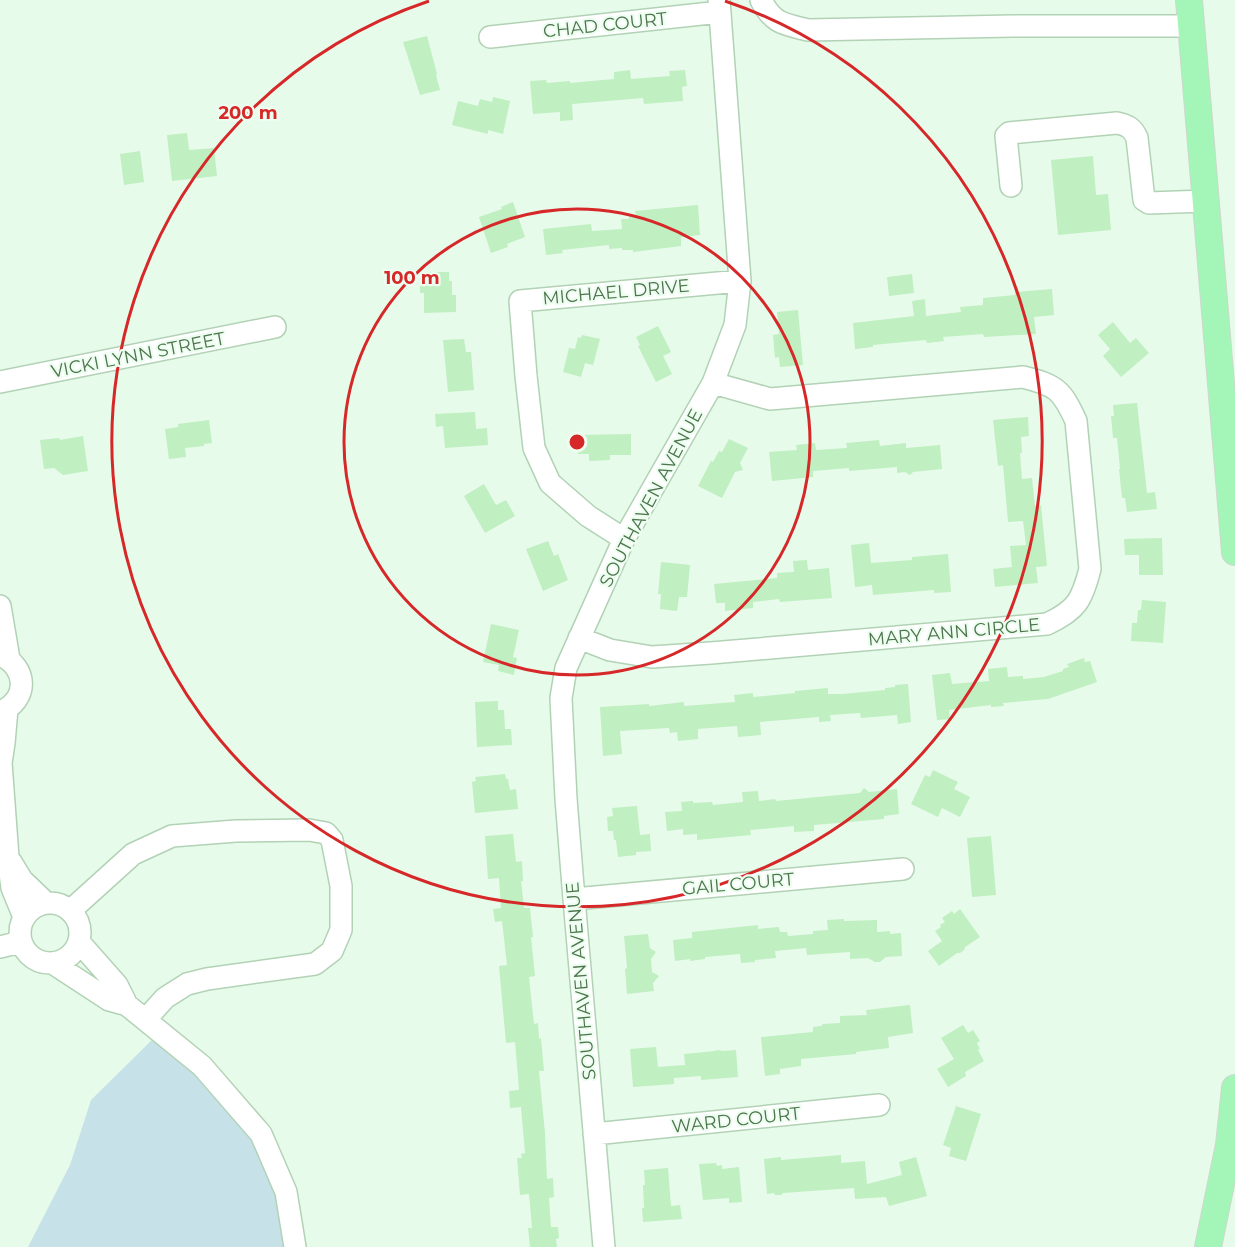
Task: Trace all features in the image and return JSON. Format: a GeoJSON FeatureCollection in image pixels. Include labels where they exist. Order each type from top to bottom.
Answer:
{"type":"FeatureCollection","features":[{"type":"Feature","properties":{"kind":"main road"},"geometry":{"type":"LineString","coordinates":[[1189,0],[1235,552]]}},
{"type":"Feature","properties":{"kind":"main road"},"geometry":{"type":"LineString","coordinates":[[1209,1247],[1229,1145],[1235,1088]]}},
{"type":"Feature","properties":{"kind":"street"},"geometry":{"type":"LineString","coordinates":[[761,0],[771,16],[782,23],[808,30],[1013,26],[1191,26]]}},
{"type":"Feature","properties":{"kind":"street","name":"CHAD COURT"},"geometry":{"type":"LineString","coordinates":[[490,37],[719,6]]}},
{"type":"Feature","properties":{"kind":"street","name":"SOUTHAVEN AVENUE"},"geometry":{"type":"LineString","coordinates":[[604,1247],[566,799],[561,698],[566,668],[624,539],[713,383],[735,325],[740,281],[719,6]]}},
{"type":"Feature","properties":{"kind":"street"},"geometry":{"type":"LineString","coordinates":[[1011,186],[1006,136],[1009,133],[1117,123],[1130,127],[1135,132],[1144,200],[1149,203],[1205,201]]}},
{"type":"Feature","properties":{"kind":"street","name":"MICHAEL DRIVE"},"geometry":{"type":"LineString","coordinates":[[624,539],[588,516],[550,483],[534,448],[520,300],[740,281]]}},
{"type":"Feature","properties":{"kind":"street","name":"VICKI LYNN STREET"},"geometry":{"type":"LineString","coordinates":[[0,382],[275,327]]}},
{"type":"Feature","properties":{"kind":"street","name":"MARY ANN CIRCLE"},"geometry":{"type":"LineString","coordinates":[[579,638],[610,650],[652,657],[1047,624],[1074,608],[1084,591],[1090,569],[1076,421],[1068,403],[1055,388],[1023,377],[770,399],[713,383]]}},
{"type":"Feature","properties":{"kind":"street"},"geometry":{"type":"LineString","coordinates":[[0,606],[4,657],[15,664],[21,680],[21,688],[14,704],[3,710],[4,743],[0,763],[12,888],[24,917]]}},
{"type":"Feature","properties":{"kind":"street"},"geometry":{"type":"LineString","coordinates":[[70,911],[133,854],[172,836],[237,831],[309,830],[326,833],[332,840],[341,886],[341,930],[332,951],[315,964],[207,978],[187,984],[165,998],[146,1019]]}},
{"type":"Feature","properties":{"kind":"street"},"geometry":{"type":"LineString","coordinates":[[8,857],[22,880],[46,903]]}},
{"type":"Feature","properties":{"kind":"street","name":"GAIL COURT"},"geometry":{"type":"LineString","coordinates":[[574,899],[903,869]]}},
{"type":"Feature","properties":{"kind":"street"},"geometry":{"type":"LineString","coordinates":[[46,903],[54,903],[70,911],[79,925],[80,934],[79,942],[69,957],[62,962],[45,964],[37,961],[24,950],[20,942],[20,925],[30,910],[46,903]]}},
{"type":"Feature","properties":{"kind":"street"},"geometry":{"type":"LineString","coordinates":[[0,947],[20,942]]}},
{"type":"Feature","properties":{"kind":"street"},"geometry":{"type":"LineString","coordinates":[[79,942],[117,985],[127,1005]]}},
{"type":"Feature","properties":{"kind":"street"},"geometry":{"type":"LineString","coordinates":[[54,964],[109,1000],[127,1005],[146,1019],[202,1066],[261,1134],[286,1192],[295,1247]]}},
{"type":"Feature","properties":{"kind":"street","name":"WARD COURT"},"geometry":{"type":"LineString","coordinates":[[594,1134],[879,1105]]}},
{"type":"Feature","properties":{"kind":"shaded area"},"geometry":{"type":"Polygon","coordinates":[[[156,1036],[200,1077],[261,1149],[272,1173],[289,1247],[28,1247],[70,1165],[91,1100],[156,1036]]]}},
{"type":"Feature","properties":{"kind":"building"},"geometry":{"type":"Polygon","coordinates":[[[427,36],[440,90],[420,95],[403,42],[427,36]]]}},
{"type":"Feature","properties":{"kind":"building"},"geometry":{"type":"Polygon","coordinates":[[[630,70],[631,79],[670,76],[669,71],[685,70],[687,86],[682,87],[683,101],[644,104],[643,98],[572,104],[573,120],[560,121],[560,112],[533,114],[530,81],[546,80],[547,83],[570,81],[570,83],[614,79],[614,72],[630,70]]]}},
{"type":"Feature","properties":{"kind":"building"},"geometry":{"type":"Polygon","coordinates":[[[493,97],[510,101],[503,134],[488,130],[488,134],[452,125],[458,101],[478,106],[480,99],[492,102],[493,97]]]}},
{"type":"Feature","properties":{"kind":"building"},"geometry":{"type":"Polygon","coordinates":[[[187,133],[189,150],[214,148],[217,176],[172,181],[167,135],[187,133]]]}},
{"type":"Feature","properties":{"kind":"building"},"geometry":{"type":"Polygon","coordinates":[[[140,151],[144,182],[124,185],[120,154],[140,151]]]}},
{"type":"Feature","properties":{"kind":"building"},"geometry":{"type":"Polygon","coordinates":[[[1093,156],[1096,195],[1108,194],[1111,230],[1058,235],[1051,160],[1093,156]]]}},
{"type":"Feature","properties":{"kind":"building"},"geometry":{"type":"Polygon","coordinates":[[[513,202],[525,237],[507,244],[508,247],[491,253],[479,217],[502,209],[501,207],[513,202]]]}},
{"type":"Feature","properties":{"kind":"building"},"geometry":{"type":"Polygon","coordinates":[[[698,205],[700,235],[681,237],[681,246],[633,252],[633,250],[622,250],[622,248],[609,249],[609,245],[562,250],[563,253],[546,255],[543,229],[591,224],[592,231],[622,229],[621,219],[629,219],[629,215],[636,215],[635,211],[698,205]]]}},
{"type":"Feature","properties":{"kind":"building"},"geometry":{"type":"Polygon","coordinates":[[[424,272],[449,272],[449,281],[452,281],[452,295],[456,295],[456,312],[424,313],[424,293],[420,293],[420,279],[424,279],[424,272]]]}},
{"type":"Feature","properties":{"kind":"building"},"geometry":{"type":"Polygon","coordinates":[[[912,274],[914,293],[889,296],[887,277],[912,274]]]}},
{"type":"Feature","properties":{"kind":"building"},"geometry":{"type":"Polygon","coordinates":[[[1052,289],[1054,315],[1034,317],[1036,334],[943,337],[944,341],[927,343],[926,340],[855,349],[853,323],[914,316],[912,301],[925,299],[926,316],[961,312],[960,307],[983,305],[983,298],[1015,295],[1015,292],[1052,289]]]}},
{"type":"Feature","properties":{"kind":"building"},"geometry":{"type":"Polygon","coordinates":[[[798,310],[803,365],[780,367],[779,357],[775,358],[773,335],[779,334],[777,312],[798,310]]]}},
{"type":"Feature","properties":{"kind":"building"},"geometry":{"type":"Polygon","coordinates":[[[1113,322],[1130,343],[1136,338],[1149,353],[1121,377],[1103,356],[1110,349],[1098,335],[1113,322]]]}},
{"type":"Feature","properties":{"kind":"building"},"geometry":{"type":"Polygon","coordinates":[[[658,326],[671,352],[663,356],[672,374],[656,382],[638,346],[640,345],[636,337],[658,326]]]}},
{"type":"Feature","properties":{"kind":"building"},"geometry":{"type":"Polygon","coordinates":[[[582,335],[600,339],[593,365],[585,363],[581,377],[563,372],[569,348],[575,349],[578,337],[581,338],[582,335]]]}},
{"type":"Feature","properties":{"kind":"building"},"geometry":{"type":"Polygon","coordinates":[[[464,339],[466,352],[471,352],[474,390],[448,392],[443,340],[464,339]]]}},
{"type":"Feature","properties":{"kind":"building"},"geometry":{"type":"Polygon","coordinates":[[[1137,403],[1147,493],[1155,492],[1157,509],[1127,512],[1125,498],[1122,498],[1117,438],[1113,438],[1111,416],[1114,416],[1113,405],[1137,403]]]}},
{"type":"Feature","properties":{"kind":"building"},"geometry":{"type":"Polygon","coordinates":[[[475,412],[476,429],[487,428],[488,445],[445,448],[443,426],[436,427],[435,414],[475,412]]]}},
{"type":"Feature","properties":{"kind":"building"},"geometry":{"type":"Polygon","coordinates":[[[1028,417],[1029,436],[1021,437],[1022,479],[1032,478],[1035,506],[1041,505],[1047,566],[1036,567],[1038,583],[995,587],[993,569],[1012,567],[1010,546],[1026,545],[1023,521],[1008,522],[1003,465],[998,466],[993,420],[1028,417]]]}},
{"type":"Feature","properties":{"kind":"building"},"geometry":{"type":"Polygon","coordinates":[[[209,420],[212,443],[185,448],[186,457],[169,459],[165,429],[178,427],[178,424],[209,420]]]}},
{"type":"Feature","properties":{"kind":"building"},"geometry":{"type":"Polygon","coordinates":[[[631,434],[631,455],[610,455],[610,460],[589,461],[589,454],[578,454],[577,435],[631,434]]]}},
{"type":"Feature","properties":{"kind":"building"},"geometry":{"type":"Polygon","coordinates":[[[83,436],[88,471],[63,475],[54,468],[44,469],[40,440],[59,438],[60,440],[83,436]]]}},
{"type":"Feature","properties":{"kind":"building"},"geometry":{"type":"Polygon","coordinates":[[[729,439],[748,448],[740,463],[743,470],[735,472],[722,498],[698,486],[711,461],[713,462],[719,451],[722,452],[729,439]]]}},
{"type":"Feature","properties":{"kind":"building"},"geometry":{"type":"Polygon","coordinates":[[[879,440],[880,446],[906,443],[906,448],[940,445],[942,469],[913,472],[910,475],[905,472],[897,473],[897,467],[849,471],[849,468],[813,471],[813,477],[772,481],[769,452],[797,450],[796,445],[815,443],[816,450],[847,448],[846,443],[879,440]]]}},
{"type":"Feature","properties":{"kind":"building"},"geometry":{"type":"Polygon","coordinates":[[[484,484],[496,505],[506,500],[515,516],[485,533],[464,496],[484,484]]]}},
{"type":"Feature","properties":{"kind":"building"},"geometry":{"type":"Polygon","coordinates":[[[1162,538],[1163,575],[1139,575],[1139,555],[1125,555],[1124,539],[1162,538]]]}},
{"type":"Feature","properties":{"kind":"building"},"geometry":{"type":"Polygon","coordinates":[[[548,541],[554,556],[558,554],[568,580],[543,591],[526,549],[548,541]]]}},
{"type":"Feature","properties":{"kind":"building"},"geometry":{"type":"Polygon","coordinates":[[[869,543],[871,563],[948,554],[951,592],[934,593],[934,590],[873,595],[872,585],[855,587],[851,545],[869,543]]]}},
{"type":"Feature","properties":{"kind":"building"},"geometry":{"type":"Polygon","coordinates":[[[807,560],[808,570],[829,568],[832,598],[753,602],[753,608],[725,611],[725,603],[716,603],[714,584],[777,578],[777,573],[794,572],[793,561],[807,560]]]}},
{"type":"Feature","properties":{"kind":"building"},"geometry":{"type":"Polygon","coordinates":[[[661,562],[690,565],[687,597],[679,597],[677,611],[660,609],[661,594],[658,594],[661,562]]]}},
{"type":"Feature","properties":{"kind":"building"},"geometry":{"type":"Polygon","coordinates":[[[1142,600],[1166,602],[1163,643],[1131,641],[1132,623],[1137,623],[1142,600]]]}},
{"type":"Feature","properties":{"kind":"building"},"geometry":{"type":"Polygon","coordinates":[[[491,624],[519,630],[513,657],[517,658],[514,675],[498,671],[499,665],[483,662],[491,624]]]}},
{"type":"Feature","properties":{"kind":"building"},"geometry":{"type":"Polygon","coordinates":[[[1084,658],[1085,662],[1090,661],[1097,682],[1048,699],[1003,703],[1004,706],[991,707],[991,705],[949,710],[950,719],[937,720],[932,675],[950,673],[952,684],[989,681],[988,669],[1007,667],[1008,677],[1023,676],[1023,679],[1044,677],[1063,671],[1069,667],[1067,664],[1084,658]]]}},
{"type":"Feature","properties":{"kind":"building"},"geometry":{"type":"Polygon","coordinates":[[[908,684],[911,722],[898,724],[897,715],[861,718],[860,713],[830,715],[831,721],[819,722],[819,717],[760,722],[761,735],[738,737],[737,726],[698,729],[698,739],[678,741],[677,732],[670,733],[669,728],[620,731],[622,754],[603,756],[600,707],[649,704],[649,706],[684,702],[684,706],[735,702],[734,695],[753,693],[753,697],[828,688],[828,694],[843,694],[885,690],[895,685],[908,684]]]}},
{"type":"Feature","properties":{"kind":"building"},"geometry":{"type":"Polygon","coordinates":[[[498,701],[498,710],[504,710],[505,729],[511,729],[512,745],[477,747],[475,702],[498,701]]]}},
{"type":"Feature","properties":{"kind":"building"},"geometry":{"type":"Polygon","coordinates":[[[933,770],[958,782],[954,789],[970,797],[960,817],[942,808],[938,817],[911,804],[925,775],[930,777],[933,770]]]}},
{"type":"Feature","properties":{"kind":"building"},"geometry":{"type":"Polygon","coordinates":[[[505,774],[510,790],[516,789],[518,809],[475,813],[472,782],[476,781],[475,777],[505,774]]]}},
{"type":"Feature","properties":{"kind":"building"},"geometry":{"type":"Polygon","coordinates":[[[864,788],[869,792],[897,789],[899,814],[884,816],[884,819],[814,825],[814,831],[794,832],[794,826],[750,830],[751,835],[697,840],[697,834],[683,835],[683,829],[667,831],[665,812],[682,811],[681,802],[712,802],[713,805],[743,802],[742,792],[758,791],[759,801],[775,799],[776,801],[860,793],[864,788]]]}},
{"type":"Feature","properties":{"kind":"building"},"geometry":{"type":"Polygon","coordinates":[[[637,806],[640,835],[650,834],[651,851],[618,857],[613,831],[608,831],[607,817],[613,816],[612,808],[637,806]]]}},
{"type":"Feature","properties":{"kind":"building"},"geometry":{"type":"Polygon","coordinates":[[[513,834],[516,862],[522,861],[523,881],[521,881],[524,908],[530,908],[535,976],[529,977],[534,1024],[538,1023],[539,1039],[541,1038],[544,1071],[539,1071],[547,1179],[553,1178],[554,1197],[549,1198],[551,1227],[558,1227],[557,1247],[530,1247],[528,1228],[532,1228],[529,1194],[520,1195],[517,1158],[522,1158],[521,1154],[525,1153],[521,1107],[510,1108],[509,1091],[519,1090],[515,1042],[506,1043],[499,966],[507,965],[502,921],[495,922],[493,909],[501,908],[499,878],[488,879],[485,836],[513,834]]]}},
{"type":"Feature","properties":{"kind":"building"},"geometry":{"type":"Polygon","coordinates":[[[991,836],[996,895],[972,897],[967,838],[991,836]]]}},
{"type":"Feature","properties":{"kind":"building"},"geometry":{"type":"Polygon","coordinates":[[[960,909],[980,937],[939,966],[928,951],[942,941],[935,931],[945,922],[942,918],[960,909]]]}},
{"type":"Feature","properties":{"kind":"building"},"geometry":{"type":"Polygon","coordinates":[[[844,919],[844,921],[877,920],[877,932],[901,933],[902,956],[886,957],[880,962],[875,962],[868,958],[850,959],[850,952],[807,955],[806,948],[775,951],[776,958],[755,960],[755,962],[741,963],[740,954],[675,961],[673,940],[692,938],[692,932],[758,925],[758,929],[779,927],[780,932],[787,932],[788,936],[813,934],[813,931],[828,930],[827,920],[844,919]]]}},
{"type":"Feature","properties":{"kind":"building"},"geometry":{"type":"Polygon","coordinates":[[[648,934],[650,948],[656,952],[651,959],[652,972],[659,976],[653,983],[654,991],[627,994],[624,936],[648,934]]]}},
{"type":"Feature","properties":{"kind":"building"},"geometry":{"type":"Polygon","coordinates":[[[910,1005],[913,1033],[888,1037],[889,1048],[856,1052],[856,1054],[801,1059],[801,1066],[780,1069],[780,1074],[765,1076],[761,1037],[813,1032],[813,1027],[840,1023],[840,1016],[867,1015],[866,1010],[910,1005]]]}},
{"type":"Feature","properties":{"kind":"building"},"geometry":{"type":"Polygon","coordinates":[[[963,1025],[968,1033],[973,1030],[980,1041],[977,1043],[980,1049],[978,1050],[984,1061],[965,1072],[966,1076],[948,1087],[937,1069],[954,1059],[941,1038],[963,1025]]]}},
{"type":"Feature","properties":{"kind":"building"},"geometry":{"type":"Polygon","coordinates":[[[656,1047],[658,1067],[685,1065],[684,1054],[736,1050],[738,1077],[701,1080],[701,1076],[674,1078],[674,1084],[633,1087],[630,1049],[656,1047]]]}},
{"type":"Feature","properties":{"kind":"building"},"geometry":{"type":"Polygon","coordinates":[[[956,1106],[981,1114],[966,1161],[949,1156],[951,1148],[943,1145],[956,1106]]]}},
{"type":"Feature","properties":{"kind":"building"},"geometry":{"type":"Polygon","coordinates":[[[841,1155],[841,1163],[865,1161],[867,1184],[902,1175],[899,1162],[916,1157],[927,1196],[889,1206],[886,1197],[855,1199],[854,1188],[781,1195],[767,1194],[764,1159],[781,1157],[781,1160],[841,1155]]]}},
{"type":"Feature","properties":{"kind":"building"},"geometry":{"type":"Polygon","coordinates":[[[716,1163],[717,1166],[722,1165],[722,1169],[739,1167],[742,1202],[729,1203],[729,1198],[703,1200],[699,1164],[716,1163]]]}},
{"type":"Feature","properties":{"kind":"building"},"geometry":{"type":"Polygon","coordinates":[[[668,1168],[671,1206],[680,1205],[682,1219],[643,1222],[644,1170],[668,1168]]]}}]}
